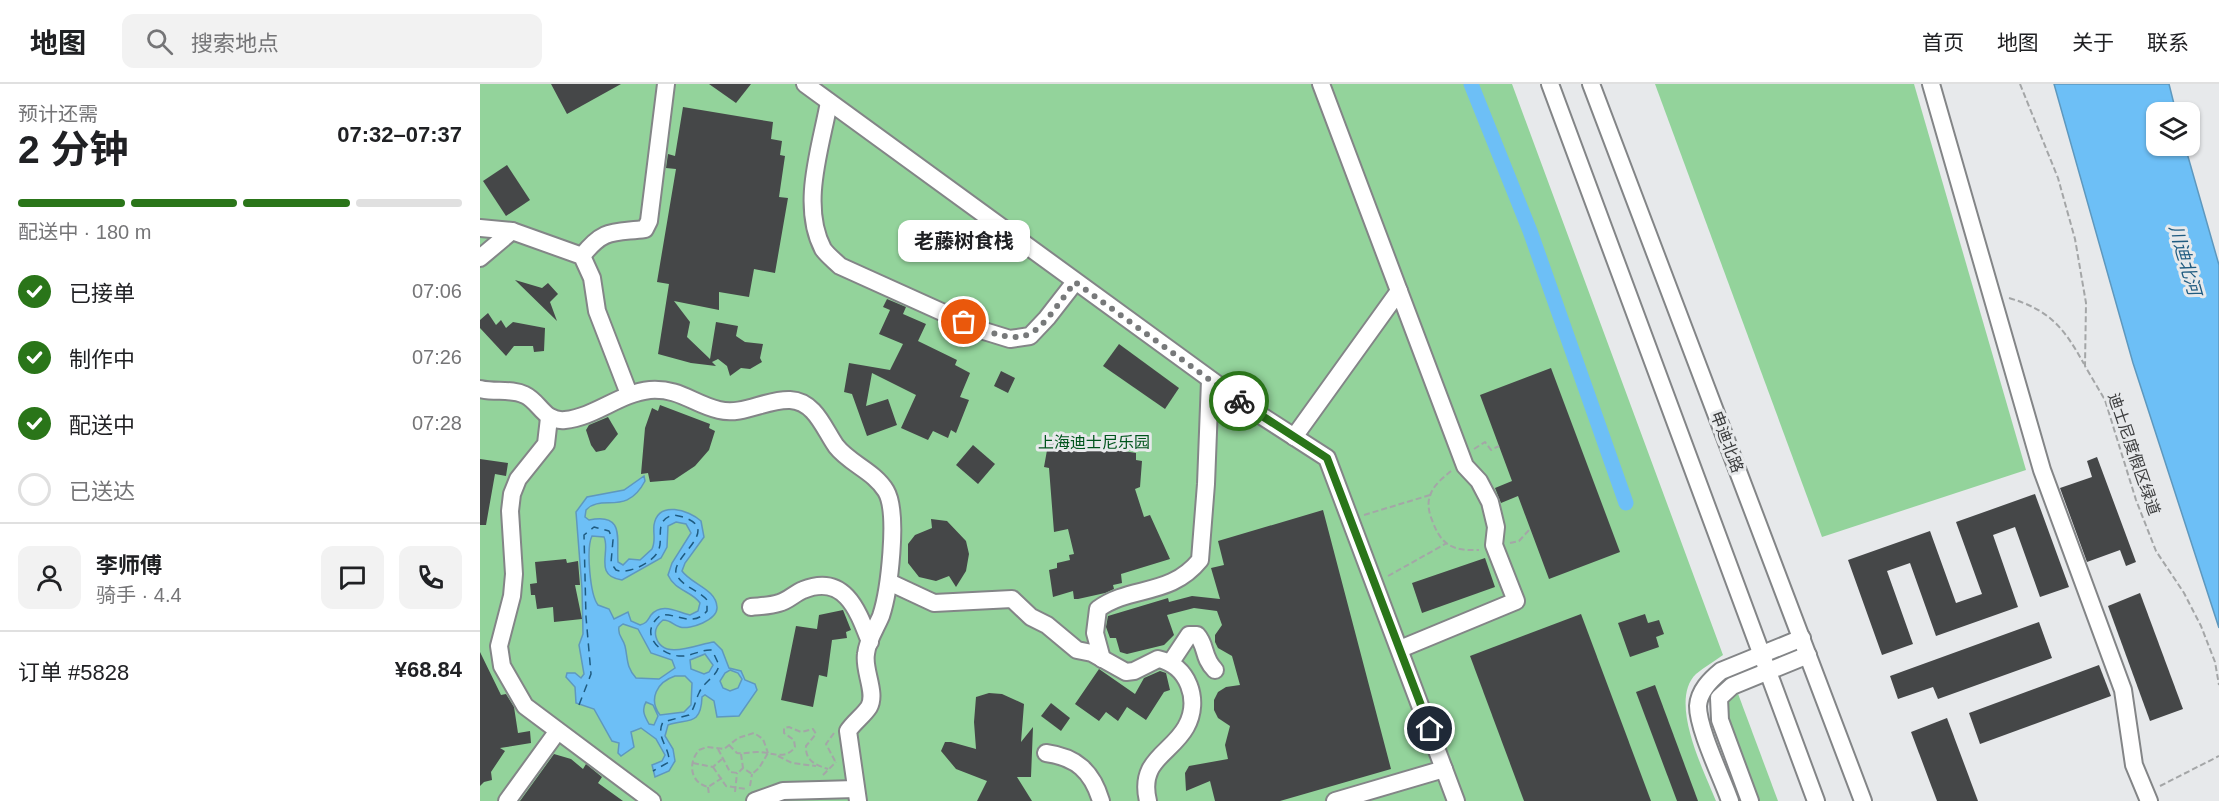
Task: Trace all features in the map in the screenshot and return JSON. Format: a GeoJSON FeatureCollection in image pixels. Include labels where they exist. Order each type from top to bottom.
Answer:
{"type":"FeatureCollection","features":[{"type":"Feature","properties":{"kind":"street"},"geometry":{"type":"LineString","coordinates":[[582,256],[598,237],[607,232],[645,229],[652,208],[652,191],[666,84]]}},
{"type":"Feature","properties":{"kind":"street"},"geometry":{"type":"LineString","coordinates":[[805,84],[1210,380],[1327,458],[1456,801]]}},
{"type":"Feature","properties":{"kind":"street"},"geometry":{"type":"LineString","coordinates":[[1321,84],[1463,460],[1490,502],[1496,527],[1494,545],[1516,601],[1400,649]]}},
{"type":"Feature","properties":{"kind":"street"},"geometry":{"type":"LineString","coordinates":[[1550,84],[1816,801]]}},
{"type":"Feature","properties":{"kind":"street","name":"申迪北路"},"geometry":{"type":"LineString","coordinates":[[1591,84],[1863,801]]}},
{"type":"Feature","properties":{"kind":"street"},"geometry":{"type":"LineString","coordinates":[[1931,84],[2042,470],[2122,690],[2142,799]]}},
{"type":"Feature","properties":{"kind":"street"},"geometry":{"type":"LineString","coordinates":[[829,102],[812,195],[816,228],[824,250],[840,266],[974,326],[1010,339],[1030,336],[1075,282]]}},
{"type":"Feature","properties":{"kind":"street"},"geometry":{"type":"LineString","coordinates":[[480,228],[512,231],[582,256],[592,278],[597,311],[629,394]]}},
{"type":"Feature","properties":{"kind":"street"},"geometry":{"type":"LineString","coordinates":[[480,258],[512,231]]}},
{"type":"Feature","properties":{"kind":"street"},"geometry":{"type":"LineString","coordinates":[[1294,438],[1399,291]]}},
{"type":"Feature","properties":{"kind":"street"},"geometry":{"type":"LineString","coordinates":[[1102,659],[1095,633],[1095,618],[1098,609],[1107,602],[1165,587],[1190,571],[1200,560],[1210,380]]}},
{"type":"Feature","properties":{"kind":"street"},"geometry":{"type":"LineString","coordinates":[[480,389],[512,391],[526,395],[549,418],[565,420],[629,394],[652,390],[678,392],[718,410],[736,411],[790,400],[803,404],[819,417],[845,457],[876,479],[887,492],[891,511],[889,582],[881,614],[866,651],[865,668],[871,694],[869,707],[848,731],[857,795],[783,791],[755,801]]}},
{"type":"Feature","properties":{"kind":"street"},"geometry":{"type":"LineString","coordinates":[[549,418],[546,444],[518,478],[512,494],[510,511],[513,585],[499,646],[502,666],[525,706],[651,800]]}},
{"type":"Feature","properties":{"kind":"street"},"geometry":{"type":"LineString","coordinates":[[889,582],[934,603],[1012,599],[1064,642],[1077,650],[1092,653],[1126,672],[1134,671],[1158,658],[1171,662],[1184,675],[1191,694],[1192,710],[1186,728],[1162,752],[1147,778],[1148,801]]}},
{"type":"Feature","properties":{"kind":"street"},"geometry":{"type":"LineString","coordinates":[[751,607],[779,603],[802,590],[829,586],[846,594],[854,604],[870,642]]}},
{"type":"Feature","properties":{"kind":"street"},"geometry":{"type":"LineString","coordinates":[[1171,662],[1184,639],[1189,635],[1197,635],[1202,640],[1207,662],[1220,669],[1200,676],[1191,694]]}},
{"type":"Feature","properties":{"kind":"street"},"geometry":{"type":"LineString","coordinates":[[1730,801],[1701,721],[1698,705],[1702,691],[1721,671],[1802,638]]}},
{"type":"Feature","properties":{"kind":"street"},"geometry":{"type":"LineString","coordinates":[[1750,801],[1718,708],[1719,698],[1732,686],[1808,655]]}},
{"type":"Feature","properties":{"kind":"street"},"geometry":{"type":"LineString","coordinates":[[507,801],[557,732]]}},
{"type":"Feature","properties":{"kind":"street"},"geometry":{"type":"LineString","coordinates":[[1046,753],[1070,758],[1081,765],[1097,788],[1101,801]]}},
{"type":"Feature","properties":{"kind":"street"},"geometry":{"type":"LineString","coordinates":[[1335,801],[1444,769]]}},
{"type":"Feature","properties":{"kind":"path"},"geometry":{"type":"LineString","coordinates":[[2020,84],[2058,178],[2075,239],[2086,303],[2085,366]]}},
{"type":"Feature","properties":{"kind":"path","name":"迪士尼度假区绿道"},"geometry":{"type":"LineString","coordinates":[[1992,292],[2029,304],[2050,316],[2069,338],[2105,400],[2136,500],[2156,551],[2184,593],[2202,626],[2215,662],[2219,685]]}},
{"type":"Feature","properties":{"kind":"path"},"geometry":{"type":"LineString","coordinates":[[1350,519],[1430,495],[1454,464],[1463,460],[1477,445],[1485,442],[1491,450],[1499,446]]}},
{"type":"Feature","properties":{"kind":"path"},"geometry":{"type":"LineString","coordinates":[[1430,495],[1430,515],[1442,542],[1463,549],[1486,549],[1494,545],[1518,541],[1530,529]]}},
{"type":"Feature","properties":{"kind":"path"},"geometry":{"type":"LineString","coordinates":[[778,756],[791,753],[795,747],[794,740],[784,734],[784,728],[789,727],[801,732],[813,729],[815,736],[808,743],[806,750],[816,766]]}},
{"type":"Feature","properties":{"kind":"path"},"geometry":{"type":"LineString","coordinates":[[708,787],[697,783],[693,777],[692,763],[695,755],[703,748],[729,745],[738,738],[754,733],[763,739],[768,753]]}},
{"type":"Feature","properties":{"kind":"path"},"geometry":{"type":"LineString","coordinates":[[729,745],[732,750],[741,754],[768,753],[792,764],[828,769]]}},
{"type":"Feature","properties":{"kind":"path"},"geometry":{"type":"LineString","coordinates":[[718,748],[730,772],[737,773]]}},
{"type":"Feature","properties":{"kind":"path"},"geometry":{"type":"LineString","coordinates":[[692,763],[713,767],[726,786],[735,790],[746,789],[751,786],[752,774],[759,768],[768,753]]}},
{"type":"Feature","properties":{"kind":"path"},"geometry":{"type":"LineString","coordinates":[[741,754],[743,768],[752,774]]}},
{"type":"Feature","properties":{"kind":"path"},"geometry":{"type":"LineString","coordinates":[[2142,799],[2219,756]]}},
{"type":"Feature","properties":{"kind":"path"},"geometry":{"type":"LineString","coordinates":[[713,767],[723,759]]}},
{"type":"Feature","properties":{"kind":"path"},"geometry":{"type":"LineString","coordinates":[[735,790],[737,773],[743,768]]}},
{"type":"Feature","properties":{"kind":"path"},"geometry":{"type":"LineString","coordinates":[[708,787],[722,778]]}},
{"type":"Feature","properties":{"kind":"path"},"geometry":{"type":"LineString","coordinates":[[708,787],[709,795]]}},
{"type":"Feature","properties":{"kind":"green space","name":"上海迪士尼乐园"},"geometry":{"type":"Polygon","coordinates":[[[480,84],[1512,84],[1723,655],[1696,674],[1688,686],[1686,701],[1691,736],[1716,801],[480,801],[480,84]]]}},
{"type":"Feature","properties":{"kind":"green space"},"geometry":{"type":"Polygon","coordinates":[[[1655,84],[1914,84],[2026,470],[1822,537],[1655,84]]]}},
{"type":"Feature","properties":{"kind":"green space"},"geometry":{"type":"Polygon","coordinates":[[[1737,691],[1778,801],[1758,801],[1725,711],[1728,699],[1737,691]]]}},
{"type":"Feature","properties":{"kind":"water","name":"川迪北河"},"geometry":{"type":"Polygon","coordinates":[[[2054,84],[2169,84],[2174,102],[2146,102],[2146,156],[2188,156],[2219,265],[2219,628],[2133,363],[2054,84]]]}},
{"type":"Feature","properties":{"kind":"water"},"geometry":{"type":"Polygon","coordinates":[[[644,476],[645,481],[638,492],[630,498],[622,502],[592,505],[586,510],[585,517],[589,520],[609,520],[614,524],[618,537],[618,562],[623,565],[629,559],[640,560],[652,549],[654,525],[661,512],[682,511],[701,521],[704,537],[685,563],[682,571],[708,591],[716,601],[716,612],[703,623],[685,628],[663,620],[656,632],[660,644],[674,650],[714,642],[722,650],[729,668],[741,671],[745,680],[755,684],[757,690],[739,716],[717,717],[714,701],[705,695],[702,697],[701,707],[696,717],[668,725],[665,736],[673,749],[675,761],[669,771],[655,777],[652,765],[662,761],[665,755],[656,739],[641,728],[631,732],[634,747],[621,756],[618,753],[619,743],[612,741],[594,709],[576,703],[575,687],[566,677],[567,673],[575,673],[581,678],[584,674],[579,645],[583,634],[582,589],[576,512],[587,497],[624,490],[644,476]],[[676,522],[668,526],[667,547],[661,558],[622,580],[613,578],[605,568],[606,543],[604,537],[592,536],[589,560],[595,600],[598,605],[609,609],[614,619],[628,612],[631,621],[640,625],[646,623],[655,611],[660,609],[670,609],[690,615],[698,611],[700,603],[697,599],[679,588],[668,575],[672,563],[691,533],[686,524],[676,522]],[[623,624],[619,630],[629,666],[636,678],[659,679],[675,668],[672,660],[651,653],[638,629],[623,624]],[[705,654],[690,660],[691,669],[704,674],[709,672],[713,665],[705,654]],[[730,670],[720,681],[723,688],[730,691],[738,688],[742,679],[738,673],[730,670]],[[675,676],[663,682],[655,697],[656,709],[660,715],[684,712],[691,705],[692,683],[685,676],[675,676]],[[646,702],[644,708],[649,724],[654,725],[658,716],[653,705],[646,702]]]}},
{"type":"Feature","properties":{"kind":"building"},"geometry":{"type":"Polygon","coordinates":[[[551,84],[621,84],[567,114],[551,84]]]}},
{"type":"Feature","properties":{"kind":"building"},"geometry":{"type":"Polygon","coordinates":[[[709,84],[751,84],[736,103],[709,84]]]}},
{"type":"Feature","properties":{"kind":"building"},"geometry":{"type":"Polygon","coordinates":[[[683,107],[773,122],[771,139],[782,141],[780,155],[785,156],[779,197],[788,198],[775,273],[754,269],[749,297],[719,292],[719,310],[674,301],[690,322],[687,337],[710,359],[716,322],[738,326],[736,336],[745,342],[763,344],[760,358],[762,362],[750,369],[741,368],[730,376],[727,366],[718,359],[712,362],[716,366],[691,363],[658,354],[669,284],[657,282],[676,169],[666,168],[668,154],[675,156],[683,107]]]}},
{"type":"Feature","properties":{"kind":"building"},"geometry":{"type":"Polygon","coordinates":[[[507,165],[530,200],[506,216],[483,181],[507,165]]]}},
{"type":"Feature","properties":{"kind":"building"},"geometry":{"type":"Polygon","coordinates":[[[515,280],[542,288],[548,283],[558,294],[550,302],[557,321],[515,280]]]}},
{"type":"Feature","properties":{"kind":"building"},"geometry":{"type":"Polygon","coordinates":[[[887,299],[906,307],[903,314],[926,324],[918,341],[957,360],[955,365],[970,373],[960,397],[969,400],[956,433],[951,430],[948,438],[933,431],[928,440],[901,428],[916,395],[872,373],[866,406],[888,399],[897,425],[867,436],[852,394],[844,392],[849,363],[890,370],[903,344],[879,334],[890,310],[883,307],[887,299]]]}},
{"type":"Feature","properties":{"kind":"building"},"geometry":{"type":"Polygon","coordinates":[[[488,313],[496,325],[501,320],[506,328],[513,322],[545,328],[544,351],[534,352],[533,346],[514,346],[506,356],[480,328],[480,320],[488,313]]]}},
{"type":"Feature","properties":{"kind":"building"},"geometry":{"type":"Polygon","coordinates":[[[1119,344],[1179,388],[1165,409],[1103,366],[1119,344]]]}},
{"type":"Feature","properties":{"kind":"building"},"geometry":{"type":"Polygon","coordinates":[[[1551,368],[1620,552],[1549,579],[1518,496],[1501,503],[1495,488],[1512,481],[1480,395],[1551,368]]]}},
{"type":"Feature","properties":{"kind":"building"},"geometry":{"type":"Polygon","coordinates":[[[1001,371],[1015,378],[1008,393],[994,386],[1001,371]]]}},
{"type":"Feature","properties":{"kind":"building"},"geometry":{"type":"Polygon","coordinates":[[[660,405],[710,424],[709,428],[715,431],[709,450],[695,466],[674,480],[650,482],[648,473],[641,474],[645,428],[652,408],[658,411],[660,405]]]}},
{"type":"Feature","properties":{"kind":"building"},"geometry":{"type":"Polygon","coordinates":[[[608,417],[618,434],[605,450],[596,452],[586,430],[589,425],[608,417]]]}},
{"type":"Feature","properties":{"kind":"building"},"geometry":{"type":"Polygon","coordinates":[[[1049,439],[1136,453],[1136,460],[1142,461],[1140,487],[1135,489],[1144,517],[1150,515],[1170,559],[1121,574],[1122,583],[1113,585],[1114,589],[1105,593],[1074,599],[1073,591],[1053,597],[1049,570],[1057,568],[1057,563],[1070,560],[1069,555],[1074,554],[1068,529],[1054,532],[1049,468],[1044,467],[1049,439]]]}},
{"type":"Feature","properties":{"kind":"building"},"geometry":{"type":"Polygon","coordinates":[[[973,445],[995,464],[978,484],[956,465],[973,445]]]}},
{"type":"Feature","properties":{"kind":"building"},"geometry":{"type":"Polygon","coordinates":[[[2097,457],[2136,562],[2126,566],[2120,550],[2087,562],[2060,488],[2092,477],[2087,461],[2097,457]]]}},
{"type":"Feature","properties":{"kind":"building"},"geometry":{"type":"Polygon","coordinates":[[[480,459],[508,463],[506,476],[495,474],[486,525],[480,525],[480,459]]]}},
{"type":"Feature","properties":{"kind":"building"},"geometry":{"type":"Polygon","coordinates":[[[2035,494],[2069,587],[2040,597],[2015,527],[1993,535],[2018,607],[1936,636],[1910,563],[1887,571],[1913,644],[1882,655],[1848,560],[1930,531],[1956,603],[1982,594],[1956,522],[2035,494]]]}},
{"type":"Feature","properties":{"kind":"building"},"geometry":{"type":"Polygon","coordinates":[[[1323,510],[1391,769],[1280,801],[1215,801],[1210,781],[1186,791],[1185,773],[1189,766],[1228,759],[1225,745],[1230,726],[1218,718],[1214,710],[1214,700],[1218,692],[1226,687],[1240,685],[1232,656],[1218,648],[1215,642],[1215,635],[1222,625],[1217,611],[1194,608],[1167,615],[1174,635],[1164,645],[1127,654],[1120,652],[1116,638],[1110,638],[1106,627],[1108,616],[1168,598],[1169,602],[1192,596],[1220,599],[1211,568],[1224,565],[1218,541],[1323,510]]]}},
{"type":"Feature","properties":{"kind":"building"},"geometry":{"type":"Polygon","coordinates":[[[931,519],[947,521],[966,541],[969,554],[966,571],[956,587],[949,576],[936,581],[919,577],[908,563],[908,544],[915,535],[932,528],[931,519]]]}},
{"type":"Feature","properties":{"kind":"building"},"geometry":{"type":"Polygon","coordinates":[[[1485,558],[1495,587],[1422,613],[1412,583],[1485,558]]]}},
{"type":"Feature","properties":{"kind":"building"},"geometry":{"type":"Polygon","coordinates":[[[566,559],[567,563],[578,561],[580,585],[575,585],[582,619],[554,622],[553,607],[537,609],[535,595],[531,595],[530,584],[537,583],[535,562],[566,559]]]}},
{"type":"Feature","properties":{"kind":"building"},"geometry":{"type":"Polygon","coordinates":[[[2140,593],[2183,709],[2150,721],[2108,606],[2140,593]]]}},
{"type":"Feature","properties":{"kind":"building"},"geometry":{"type":"Polygon","coordinates":[[[843,610],[851,630],[846,632],[847,638],[832,640],[827,677],[819,675],[813,707],[781,700],[796,626],[817,629],[819,615],[843,610]]]}},
{"type":"Feature","properties":{"kind":"building"},"geometry":{"type":"Polygon","coordinates":[[[1581,614],[1651,801],[1524,801],[1470,656],[1581,614]]]}},
{"type":"Feature","properties":{"kind":"building"},"geometry":{"type":"Polygon","coordinates":[[[1645,614],[1648,623],[1659,620],[1664,634],[1656,637],[1659,647],[1630,657],[1618,623],[1645,614]]]}},
{"type":"Feature","properties":{"kind":"building"},"geometry":{"type":"Polygon","coordinates":[[[2039,622],[2052,658],[1938,699],[1933,687],[1898,699],[1890,676],[2039,622]]]}},
{"type":"Feature","properties":{"kind":"building"},"geometry":{"type":"Polygon","coordinates":[[[480,652],[501,695],[506,694],[514,707],[518,733],[530,731],[531,743],[500,748],[505,751],[491,772],[492,780],[480,786],[480,652]]]}},
{"type":"Feature","properties":{"kind":"building"},"geometry":{"type":"Polygon","coordinates":[[[2099,665],[2111,696],[1980,744],[1969,713],[2099,665]]]}},
{"type":"Feature","properties":{"kind":"building"},"geometry":{"type":"Polygon","coordinates":[[[1099,669],[1135,694],[1144,678],[1160,671],[1166,673],[1170,690],[1164,692],[1146,720],[1127,707],[1118,721],[1106,712],[1099,721],[1075,704],[1099,669]]]}},
{"type":"Feature","properties":{"kind":"building"},"geometry":{"type":"Polygon","coordinates":[[[1655,685],[1698,801],[1677,801],[1636,692],[1655,685]]]}},
{"type":"Feature","properties":{"kind":"building"},"geometry":{"type":"Polygon","coordinates":[[[989,693],[1002,694],[1024,704],[1021,742],[1033,727],[1031,777],[1017,777],[1032,801],[977,801],[987,781],[956,769],[941,751],[945,742],[976,749],[974,722],[976,697],[989,693]]]}},
{"type":"Feature","properties":{"kind":"building"},"geometry":{"type":"Polygon","coordinates":[[[1051,703],[1070,718],[1061,731],[1041,716],[1051,703]]]}},
{"type":"Feature","properties":{"kind":"building"},"geometry":{"type":"Polygon","coordinates":[[[1947,718],[1978,801],[1937,801],[1911,732],[1947,718]]]}},
{"type":"Feature","properties":{"kind":"building"},"geometry":{"type":"Polygon","coordinates":[[[554,754],[571,759],[583,769],[586,764],[602,777],[598,783],[623,801],[520,801],[554,754]]]}},
{"type":"Feature","properties":{"kind":"waterway"},"geometry":{"type":"LineString","coordinates":[[1471,84],[1530,231],[1626,503]]}},
{"type":"Feature","properties":{"kind":"ferry route"},"geometry":{"type":"LineString","coordinates":[[579,705],[591,674],[586,617],[584,535],[594,527],[609,531],[613,540],[611,563],[616,570],[627,571],[647,563],[656,554],[660,545],[661,526],[665,519],[676,515],[694,522],[698,529],[697,536],[677,566],[676,573],[685,585],[707,600],[707,611],[696,619],[661,615],[654,622],[651,635],[658,647],[679,656],[712,650],[719,665],[716,673],[701,689],[689,715],[663,722],[661,732],[669,762],[653,771]]}},
{"type":"Feature","properties":{"kind":"way so far"},"geometry":{"type":"LineString","coordinates":[[964,322],[1010,339],[1030,336],[1075,282],[1239,401]]}},
{"type":"Feature","properties":{"kind":"place","name":"老藤树食栈"},"geometry":{"type":"Point","coordinates":[964,322]}},
{"type":"Feature","properties":{"kind":"route"},"geometry":{"type":"LineString","coordinates":[[1239,401],[1327,458],[1430,729]]}}]}
